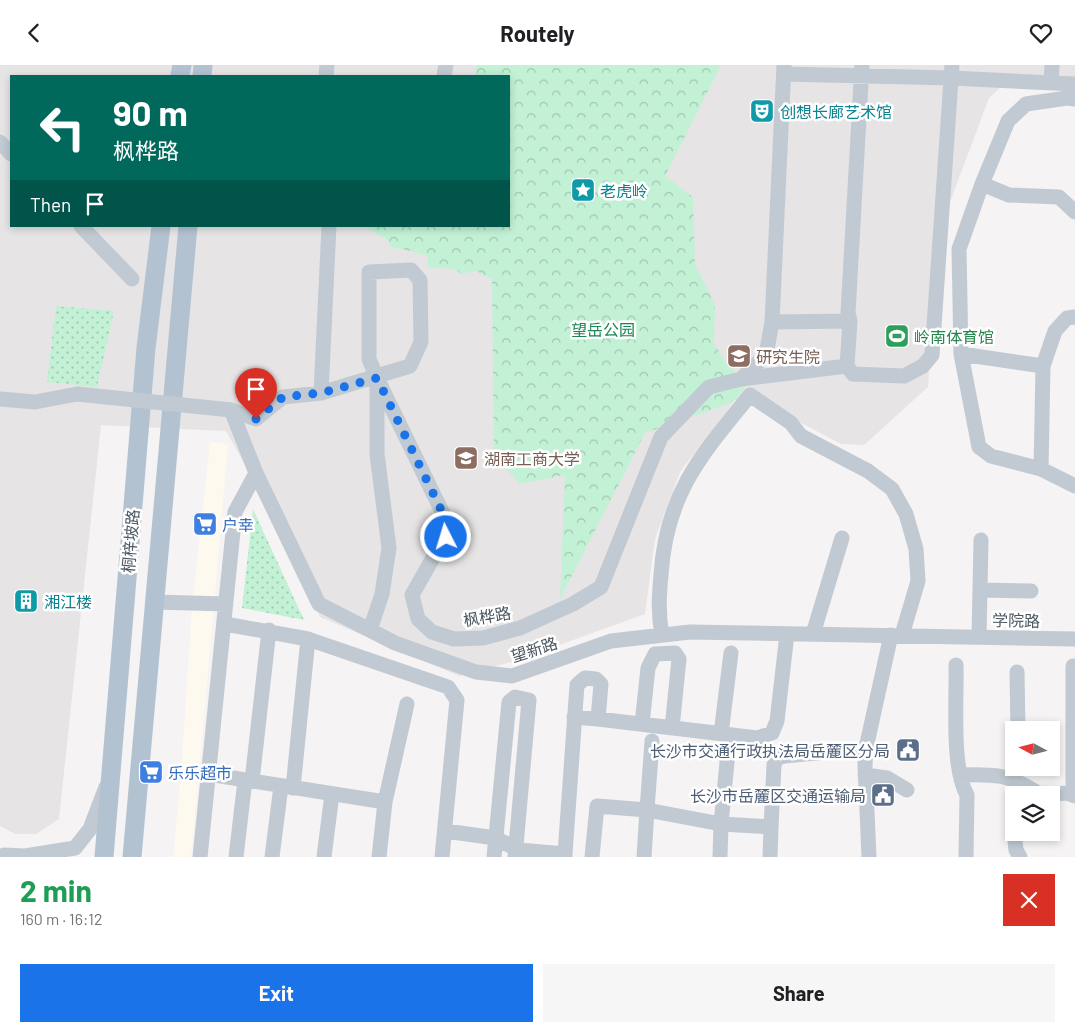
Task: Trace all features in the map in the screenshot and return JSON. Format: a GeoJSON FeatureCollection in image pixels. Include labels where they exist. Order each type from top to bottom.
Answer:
{"type":"FeatureCollection","features":[{"type":"Feature","properties":{"kind":"main road","name":"桐梓坡路"},"geometry":{"type":"LineString","coordinates":[[104,857],[146,348],[161,227]]}},
{"type":"Feature","properties":{"kind":"main road","name":"桐梓坡路"},"geometry":{"type":"LineString","coordinates":[[132,857],[188,227]]}},
{"type":"Feature","properties":{"kind":"street"},"geometry":{"type":"LineString","coordinates":[[1051,83],[1052,65]]}},
{"type":"Feature","properties":{"kind":"street"},"geometry":{"type":"LineString","coordinates":[[741,379],[766,355],[772,322],[784,70],[951,72],[1075,84]]}},
{"type":"Feature","properties":{"kind":"street"},"geometry":{"type":"LineString","coordinates":[[862,71],[848,313],[850,321],[847,366],[852,374],[858,376],[904,376],[923,366],[932,355],[951,72]]}},
{"type":"Feature","properties":{"kind":"street"},"geometry":{"type":"LineString","coordinates":[[1075,99],[1067,98],[1026,105],[1008,121],[982,184],[959,249],[961,354],[979,447],[991,457],[1041,469],[1075,485]]}},
{"type":"Feature","properties":{"kind":"street"},"geometry":{"type":"LineString","coordinates":[[0,142],[10,153]]}},
{"type":"Feature","properties":{"kind":"street"},"geometry":{"type":"LineString","coordinates":[[982,184],[1009,195],[1059,197],[1074,207]]}},
{"type":"Feature","properties":{"kind":"street"},"geometry":{"type":"LineString","coordinates":[[82,227],[132,279]]}},
{"type":"Feature","properties":{"kind":"street"},"geometry":{"type":"LineString","coordinates":[[321,393],[329,227]]}},
{"type":"Feature","properties":{"kind":"street"},"geometry":{"type":"LineString","coordinates":[[0,399],[35,402],[77,394],[231,410],[256,419],[283,397],[321,393],[377,378],[410,366],[421,342],[420,280],[411,270],[369,272],[369,359],[377,378],[377,454],[389,548],[382,593],[370,630]]}},
{"type":"Feature","properties":{"kind":"street"},"geometry":{"type":"LineString","coordinates":[[1041,469],[1043,366],[1055,331],[1067,318],[1075,317]]}},
{"type":"Feature","properties":{"kind":"street"},"geometry":{"type":"LineString","coordinates":[[772,322],[850,321]]}},
{"type":"Feature","properties":{"kind":"street"},"geometry":{"type":"LineString","coordinates":[[961,354],[1043,366]]}},
{"type":"Feature","properties":{"kind":"street"},"geometry":{"type":"LineString","coordinates":[[741,379],[847,366]]}},
{"type":"Feature","properties":{"kind":"street","name":"枫桦路"},"geometry":{"type":"LineString","coordinates":[[377,378],[450,528],[412,595],[418,619],[432,632],[454,639],[483,638],[520,628],[573,604],[601,587],[661,437],[709,387],[741,379]]}},
{"type":"Feature","properties":{"kind":"street"},"geometry":{"type":"LineString","coordinates":[[662,635],[658,611],[662,547],[671,513],[685,481],[703,453],[750,395],[791,423],[801,436],[868,471],[892,489],[909,523],[916,549],[918,581],[897,635],[866,748],[865,775],[869,857]]}},
{"type":"Feature","properties":{"kind":"street","name":"望新路"},"geometry":{"type":"LineString","coordinates":[[231,410],[256,473],[319,604],[395,643],[476,672],[512,676],[611,641],[690,632],[956,636]]}},
{"type":"Feature","properties":{"kind":"street"},"geometry":{"type":"LineString","coordinates":[[200,857],[235,512],[256,473]]}},
{"type":"Feature","properties":{"kind":"street"},"geometry":{"type":"LineString","coordinates":[[813,634],[842,538]]}},
{"type":"Feature","properties":{"kind":"street"},"geometry":{"type":"LineString","coordinates":[[980,637],[981,540]]}},
{"type":"Feature","properties":{"kind":"street"},"geometry":{"type":"LineString","coordinates":[[980,590],[1031,591]]}},
{"type":"Feature","properties":{"kind":"street"},"geometry":{"type":"LineString","coordinates":[[155,602],[226,604]]}},
{"type":"Feature","properties":{"kind":"street"},"geometry":{"type":"LineString","coordinates":[[225,624],[269,630],[308,639],[448,687],[457,700],[446,831],[442,857]]}},
{"type":"Feature","properties":{"kind":"street"},"geometry":{"type":"LineString","coordinates":[[236,857],[249,781],[269,630]]}},
{"type":"Feature","properties":{"kind":"street"},"geometry":{"type":"LineString","coordinates":[[574,717],[757,738],[772,733],[777,721],[787,633]]}},
{"type":"Feature","properties":{"kind":"street","name":"学院路"},"geometry":{"type":"LineString","coordinates":[[956,636],[1075,639]]}},
{"type":"Feature","properties":{"kind":"street"},"geometry":{"type":"LineString","coordinates":[[272,857],[287,787],[308,639]]}},
{"type":"Feature","properties":{"kind":"street"},"geometry":{"type":"LineString","coordinates":[[642,724],[648,668],[655,654],[676,653],[679,659],[672,728]]}},
{"type":"Feature","properties":{"kind":"street"},"geometry":{"type":"LineString","coordinates":[[721,734],[731,653]]}},
{"type":"Feature","properties":{"kind":"street"},"geometry":{"type":"LineString","coordinates":[[956,665],[958,765],[967,795],[966,857]]}},
{"type":"Feature","properties":{"kind":"street"},"geometry":{"type":"LineString","coordinates":[[1060,795],[1074,796],[1073,666]]}},
{"type":"Feature","properties":{"kind":"street"},"geometry":{"type":"LineString","coordinates":[[1017,672],[1018,721]]}},
{"type":"Feature","properties":{"kind":"street"},"geometry":{"type":"LineString","coordinates":[[446,831],[495,838],[516,853],[565,855],[577,685],[586,678],[596,679],[601,684],[598,719]]}},
{"type":"Feature","properties":{"kind":"street"},"geometry":{"type":"LineString","coordinates":[[494,857],[509,702],[515,697],[524,697],[529,700],[516,853]]}},
{"type":"Feature","properties":{"kind":"street"},"geometry":{"type":"LineString","coordinates":[[379,857],[385,802],[407,704]]}},
{"type":"Feature","properties":{"kind":"street"},"geometry":{"type":"LineString","coordinates":[[644,857],[652,741]]}},
{"type":"Feature","properties":{"kind":"street"},"geometry":{"type":"LineString","coordinates":[[770,857],[774,765],[777,758],[785,755],[866,748]]}},
{"type":"Feature","properties":{"kind":"street"},"geometry":{"type":"LineString","coordinates":[[720,857],[721,824],[728,752]]}},
{"type":"Feature","properties":{"kind":"street"},"geometry":{"type":"LineString","coordinates":[[4,855],[25,856],[55,853],[75,848],[90,829],[111,774]]}},
{"type":"Feature","properties":{"kind":"street"},"geometry":{"type":"LineString","coordinates":[[960,775],[1005,774]]}},
{"type":"Feature","properties":{"kind":"street"},"geometry":{"type":"LineString","coordinates":[[208,775],[385,802]]}},
{"type":"Feature","properties":{"kind":"street"},"geometry":{"type":"LineString","coordinates":[[865,775],[887,778],[907,790]]}},
{"type":"Feature","properties":{"kind":"street"},"geometry":{"type":"LineString","coordinates":[[1021,776],[1030,786]]}},
{"type":"Feature","properties":{"kind":"street"},"geometry":{"type":"LineString","coordinates":[[324,857],[332,794]]}},
{"type":"Feature","properties":{"kind":"street"},"geometry":{"type":"LineString","coordinates":[[592,857],[597,806],[647,810],[721,824],[771,827]]}},
{"type":"Feature","properties":{"kind":"street"},"geometry":{"type":"LineString","coordinates":[[1015,841],[1016,850],[1020,857]]}},
{"type":"Feature","properties":{"kind":"shaded area","name":"湖南工商大学"},"geometry":{"type":"Polygon","coordinates":[[[0,65],[1075,65],[1075,88],[1005,83],[989,98],[938,234],[928,387],[864,445],[841,444],[760,401],[735,400],[680,472],[655,539],[645,614],[515,661],[459,676],[320,617],[254,481],[226,431],[101,425],[59,819],[36,834],[15,834],[0,826],[0,65]]]}},
{"type":"Feature","properties":{"kind":"shaded area"},"geometry":{"type":"Polygon","coordinates":[[[210,441],[228,445],[199,774],[191,857],[173,857],[181,772],[192,606],[210,441]]]}},
{"type":"Feature","properties":{"kind":"green space","name":"望岳公园"},"geometry":{"type":"Polygon","coordinates":[[[476,65],[721,65],[665,176],[693,197],[695,264],[715,305],[714,343],[727,365],[748,383],[733,402],[645,433],[560,599],[565,475],[520,484],[494,456],[492,279],[476,271],[461,274],[455,269],[427,267],[428,256],[392,248],[385,237],[365,227],[510,227],[510,75],[475,75],[476,65]]]}},
{"type":"Feature","properties":{"kind":"green space"},"geometry":{"type":"Polygon","coordinates":[[[56,306],[114,311],[97,387],[47,382],[56,306]]]}},
{"type":"Feature","properties":{"kind":"green space"},"geometry":{"type":"Polygon","coordinates":[[[253,509],[304,620],[242,608],[253,509]]]}},
{"type":"Feature","properties":{"kind":"place","name":"创想长廊艺术馆"},"geometry":{"type":"Point","coordinates":[762,111]}},
{"type":"Feature","properties":{"kind":"place","name":"老虎岭"},"geometry":{"type":"Point","coordinates":[583,190]}},
{"type":"Feature","properties":{"kind":"place","name":"岭南体育馆"},"geometry":{"type":"Point","coordinates":[897,336]}},
{"type":"Feature","properties":{"kind":"place","name":"研究生院"},"geometry":{"type":"Point","coordinates":[739,356]}},
{"type":"Feature","properties":{"kind":"place","name":"湖南工商大学"},"geometry":{"type":"Point","coordinates":[466,458]}},
{"type":"Feature","properties":{"kind":"place","name":"户幸"},"geometry":{"type":"Point","coordinates":[205,524]}},
{"type":"Feature","properties":{"kind":"place","name":"湘江楼"},"geometry":{"type":"Point","coordinates":[26,601]}},
{"type":"Feature","properties":{"kind":"place","name":"长沙市交通行政执法局岳麓区分局"},"geometry":{"type":"Point","coordinates":[908,750]}},
{"type":"Feature","properties":{"kind":"place","name":"乐乐超市"},"geometry":{"type":"Point","coordinates":[151,772]}},
{"type":"Feature","properties":{"kind":"place","name":"长沙市岳麓区交通运输局"},"geometry":{"type":"Point","coordinates":[883,795]}},
{"type":"Feature","properties":{"kind":"route"},"geometry":{"type":"LineString","coordinates":[[256,419],[283,397],[321,393],[377,378],[450,528],[446,537]]}}]}
